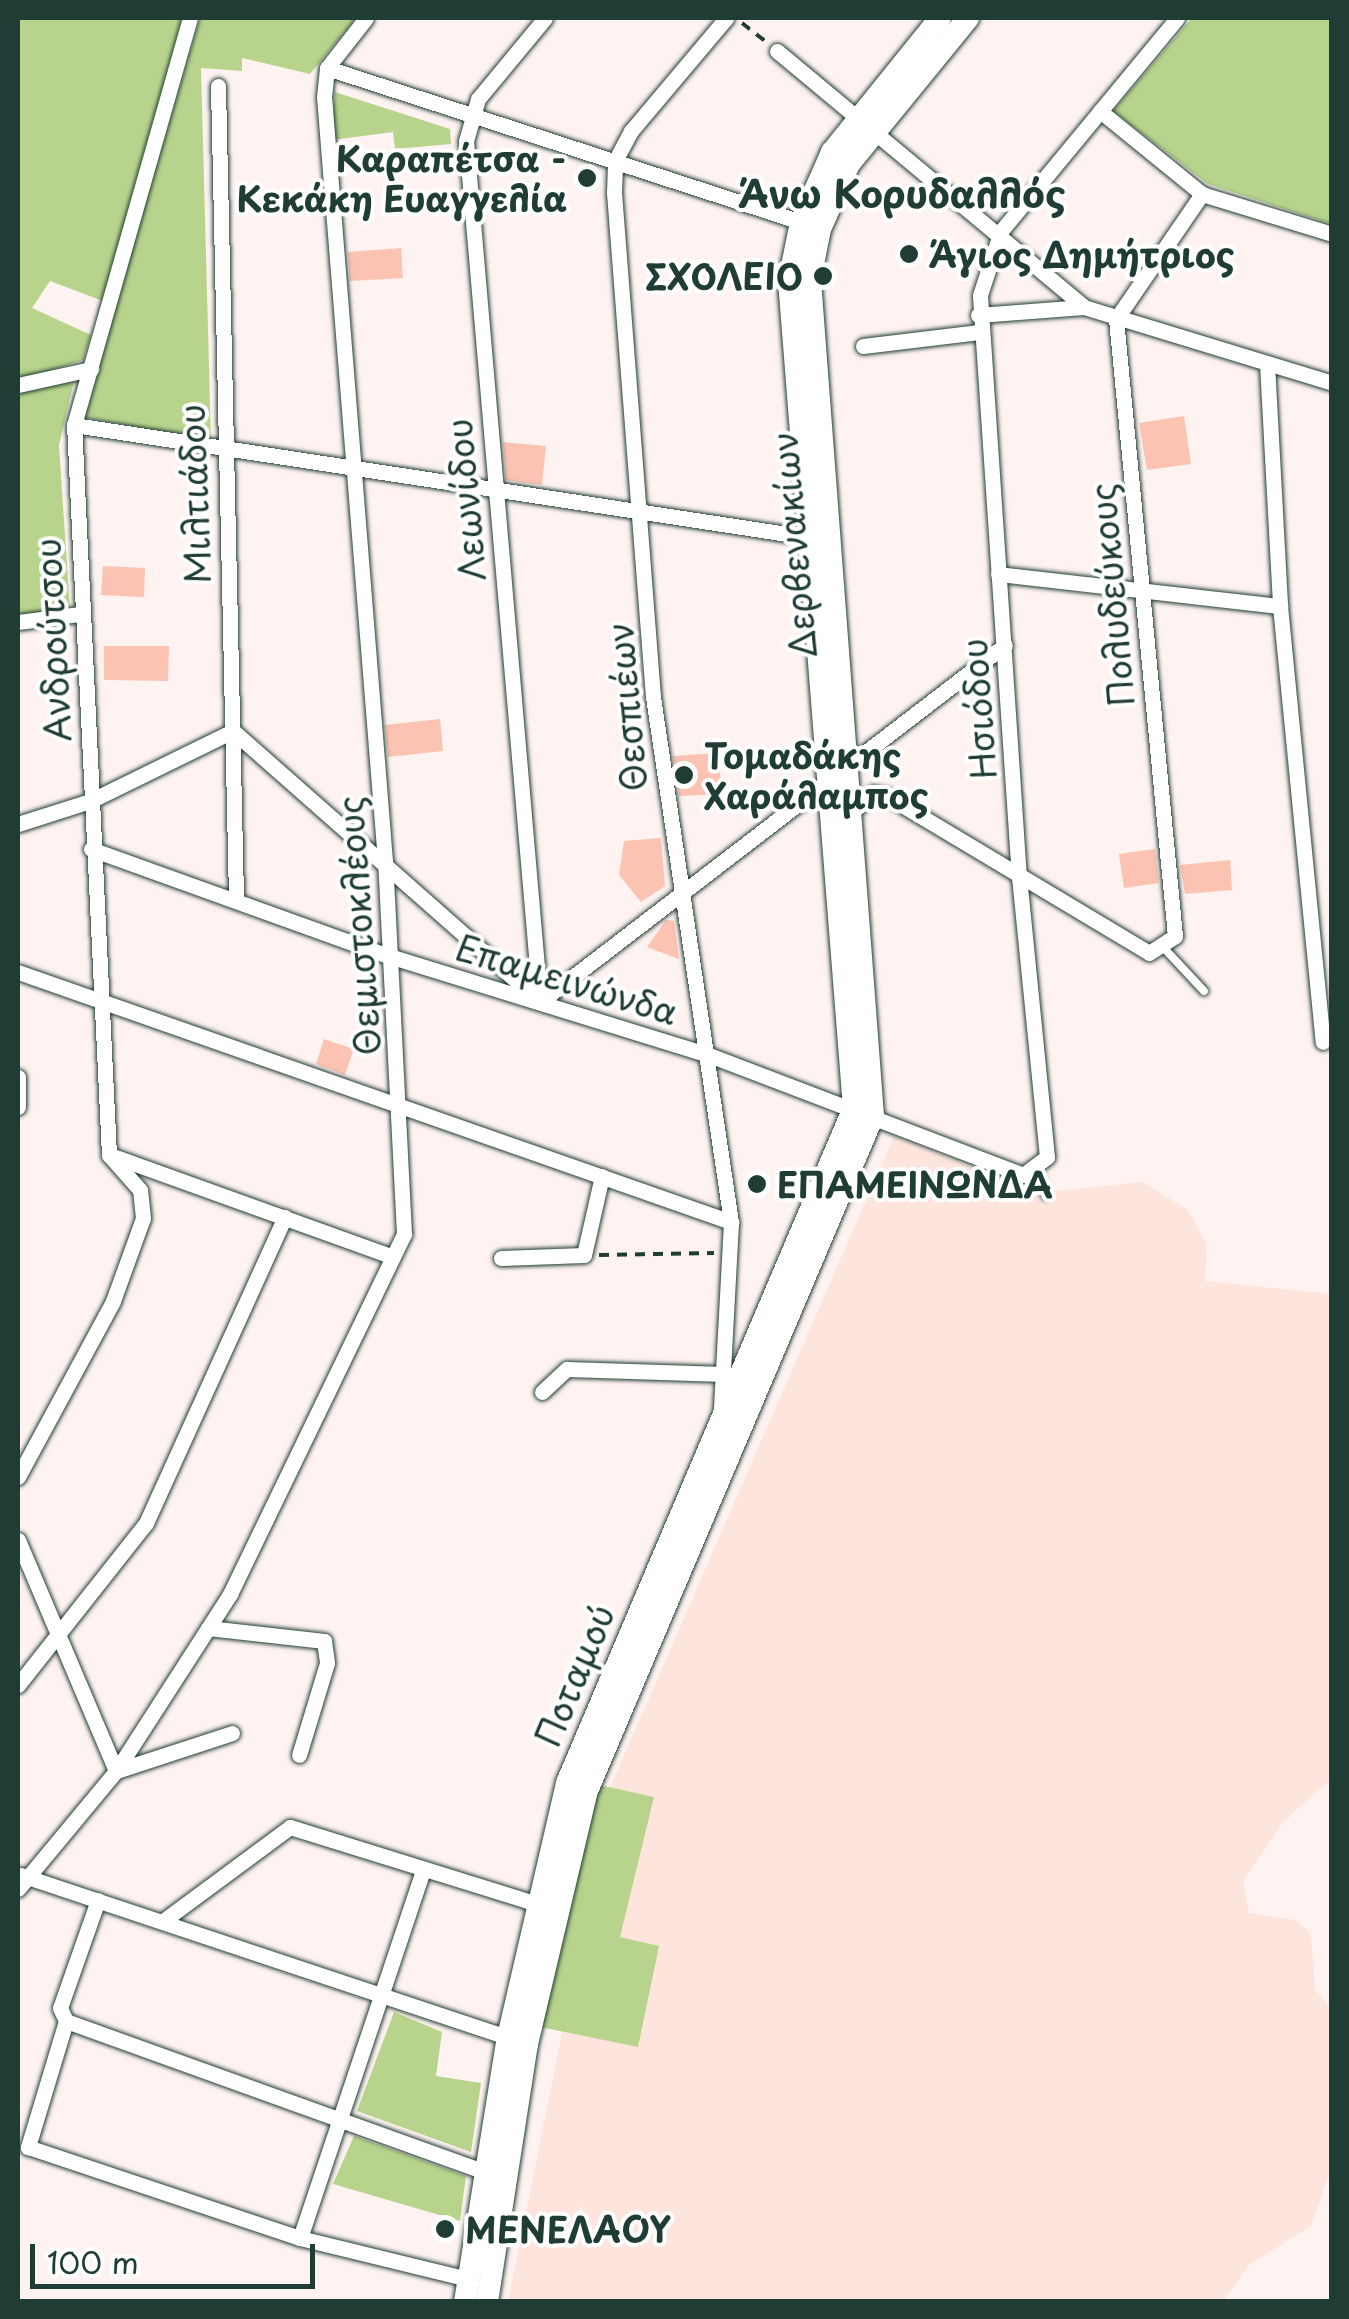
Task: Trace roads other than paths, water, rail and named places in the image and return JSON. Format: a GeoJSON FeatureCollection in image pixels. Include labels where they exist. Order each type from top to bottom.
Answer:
{"type":"FeatureCollection","features":[{"type":"Feature","properties":{"kind":"street","name":"Ανδρούτσου"},"geometry":{"type":"LineString","coordinates":[[109,1155],[91,849],[74,425],[190,18]]}},
{"type":"Feature","properties":{"kind":"street"},"geometry":{"type":"LineString","coordinates":[[366,18],[327,68],[801,222]]}},
{"type":"Feature","properties":{"kind":"street"},"geometry":{"type":"LineString","coordinates":[[471,115],[545,18]]}},
{"type":"Feature","properties":{"kind":"street"},"geometry":{"type":"LineString","coordinates":[[615,162],[630,131],[726,18]]}},
{"type":"Feature","properties":{"kind":"street","name":"Δερβενακίων"},"geometry":{"type":"LineString","coordinates":[[863,1112],[827,780],[788,309],[801,222],[940,18]]}},
{"type":"Feature","properties":{"kind":"street","name":"Δερβενακίων"},"geometry":{"type":"LineString","coordinates":[[863,1112],[852,812],[810,280],[834,193],[864,125],[968,18]]}},
{"type":"Feature","properties":{"kind":"street"},"geometry":{"type":"LineString","coordinates":[[1001,231],[1177,18]]}},
{"type":"Feature","properties":{"kind":"street"},"geometry":{"type":"LineString","coordinates":[[777,51],[864,125],[1001,231],[1084,307],[1332,383]]}},
{"type":"Feature","properties":{"kind":"street","name":"Θεμιστοκλέους"},"geometry":{"type":"LineString","coordinates":[[21,1880],[116,1771],[208,1628],[391,1256],[408,1212],[327,68]]}},
{"type":"Feature","properties":{"kind":"street","name":"Μιλτιάδου"},"geometry":{"type":"LineString","coordinates":[[218,86],[222,448],[236,900]]}},
{"type":"Feature","properties":{"kind":"street"},"geometry":{"type":"LineString","coordinates":[[1100,111],[1202,194],[1332,234]]}},
{"type":"Feature","properties":{"kind":"street","name":"Λεωνίδου"},"geometry":{"type":"LineString","coordinates":[[471,115],[466,170],[540,1002]]}},
{"type":"Feature","properties":{"kind":"street","name":"Θεσπιέων"},"geometry":{"type":"LineString","coordinates":[[615,162],[640,512],[677,897],[710,1054],[731,1222],[720,1424]]}},
{"type":"Feature","properties":{"kind":"street"},"geometry":{"type":"LineString","coordinates":[[1116,319],[1202,194]]}},
{"type":"Feature","properties":{"kind":"street","name":"Ησιόδου"},"geometry":{"type":"LineString","coordinates":[[1001,231],[978,315],[1019,878],[1047,1157],[1029,1170]]}},
{"type":"Feature","properties":{"kind":"street"},"geometry":{"type":"LineString","coordinates":[[978,315],[1084,307]]}},
{"type":"Feature","properties":{"kind":"street","name":"Πολυδεύκους"},"geometry":{"type":"LineString","coordinates":[[1116,319],[1175,936],[1161,945]]}},
{"type":"Feature","properties":{"kind":"street"},"geometry":{"type":"LineString","coordinates":[[863,346],[979,332]]}},
{"type":"Feature","properties":{"kind":"street"},"geometry":{"type":"LineString","coordinates":[[1267,364],[1280,606],[1323,1042]]}},
{"type":"Feature","properties":{"kind":"street"},"geometry":{"type":"LineString","coordinates":[[18,385],[91,369]]}},
{"type":"Feature","properties":{"kind":"street"},"geometry":{"type":"LineString","coordinates":[[74,425],[807,537]]}},
{"type":"Feature","properties":{"kind":"street"},"geometry":{"type":"LineString","coordinates":[[998,574],[1280,606]]}},
{"type":"Feature","properties":{"kind":"street"},"geometry":{"type":"LineString","coordinates":[[18,622],[80,614]]}},
{"type":"Feature","properties":{"kind":"street"},"geometry":{"type":"LineString","coordinates":[[18,824],[90,801],[233,730],[540,1002],[1004,645]]}},
{"type":"Feature","properties":{"kind":"street"},"geometry":{"type":"LineString","coordinates":[[852,812],[872,793],[887,796],[1104,929],[1149,953],[1161,945]]}},
{"type":"Feature","properties":{"kind":"street","name":"Επαμεινώνδα"},"geometry":{"type":"LineString","coordinates":[[91,849],[389,956],[710,1054],[1029,1170]]}},
{"type":"Feature","properties":{"kind":"street"},"geometry":{"type":"LineString","coordinates":[[18,972],[731,1222]]}},
{"type":"Feature","properties":{"kind":"street"},"geometry":{"type":"LineString","coordinates":[[18,1077],[18,1107]]}},
{"type":"Feature","properties":{"kind":"street","name":"Ποταμού"},"geometry":{"type":"LineString","coordinates":[[486,2302],[537,1904],[578,1753],[720,1424],[863,1112]]}},
{"type":"Feature","properties":{"kind":"street","name":"Ποταμού"},"geometry":{"type":"LineString","coordinates":[[467,2290],[486,2172],[518,2040],[601,1752],[863,1112]]}},
{"type":"Feature","properties":{"kind":"street"},"geometry":{"type":"LineString","coordinates":[[109,1155],[391,1256]]}},
{"type":"Feature","properties":{"kind":"street"},"geometry":{"type":"LineString","coordinates":[[18,1476],[113,1300],[143,1218],[140,1190],[109,1155]]}},
{"type":"Feature","properties":{"kind":"street"},"geometry":{"type":"LineString","coordinates":[[501,1258],[584,1255],[602,1176]]}},
{"type":"Feature","properties":{"kind":"street"},"geometry":{"type":"LineString","coordinates":[[18,1685],[60,1625],[146,1523],[285,1217]]}},
{"type":"Feature","properties":{"kind":"street"},"geometry":{"type":"LineString","coordinates":[[542,1392],[567,1369],[724,1374]]}},
{"type":"Feature","properties":{"kind":"street"},"geometry":{"type":"LineString","coordinates":[[18,1540],[60,1625],[116,1771],[232,1733]]}},
{"type":"Feature","properties":{"kind":"street"},"geometry":{"type":"LineString","coordinates":[[208,1628],[324,1641],[327,1663],[299,1755]]}},
{"type":"Feature","properties":{"kind":"street"},"geometry":{"type":"LineString","coordinates":[[163,1921],[290,1827],[537,1904]]}},
{"type":"Feature","properties":{"kind":"street"},"geometry":{"type":"LineString","coordinates":[[300,2238],[422,1870]]}},
{"type":"Feature","properties":{"kind":"street"},"geometry":{"type":"LineString","coordinates":[[21,1880],[98,1900],[518,2040]]}},
{"type":"Feature","properties":{"kind":"street"},"geometry":{"type":"LineString","coordinates":[[98,1900],[60,2008],[66,2021],[28,2146],[467,2290]]}},
{"type":"Feature","properties":{"kind":"street"},"geometry":{"type":"LineString","coordinates":[[66,2021],[486,2172]]}},
{"type":"Feature","properties":{"kind":"lane"},"geometry":{"type":"LineString","coordinates":[[1161,945],[1204,991]]}},
{"type":"Feature","properties":{"kind":"lane"},"geometry":{"type":"LineString","coordinates":[[1029,1170],[1046,1194]]}},
{"type":"Feature","properties":{"kind":"place","name":"Καραπέτσα - Κεκάκη Ευαγγελία"},"geometry":{"type":"Point","coordinates":[587,178]}},
{"type":"Feature","properties":{"kind":"place","name":"Άγιος Δημήτριος"},"geometry":{"type":"Point","coordinates":[909,254]}},
{"type":"Feature","properties":{"kind":"place","name":"ΣΧΟΛΕΙΟ"},"geometry":{"type":"Point","coordinates":[823,276]}},
{"type":"Feature","properties":{"kind":"place","name":"Τομαδάκης Χαράλαμπος"},"geometry":{"type":"Point","coordinates":[684,775]}},
{"type":"Feature","properties":{"kind":"place","name":"ΕΠΑΜΕΙΝΩΝΔΑ"},"geometry":{"type":"Point","coordinates":[757,1184]}},
{"type":"Feature","properties":{"kind":"place","name":"ΜΕΝΕΛΑΟΥ"},"geometry":{"type":"Point","coordinates":[445,2229]}},
{"type":"Feature","properties":{"kind":"district","name":"Άνω Κορυδαλλός"},"geometry":{"type":"Point","coordinates":[902,193]}}]}
